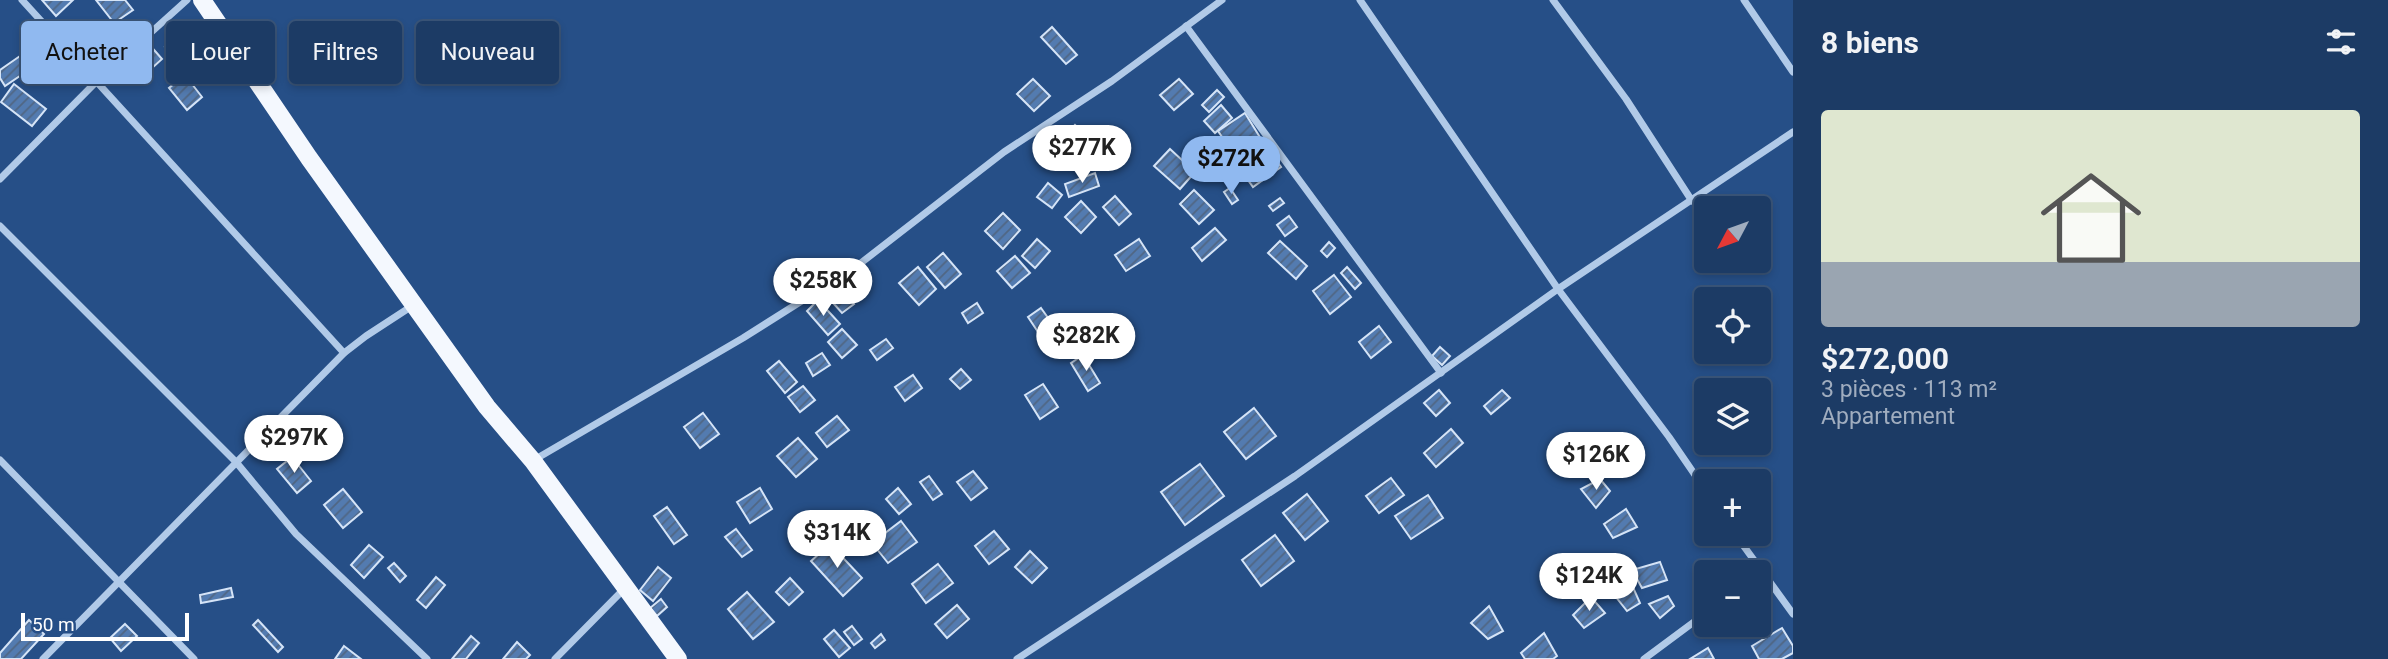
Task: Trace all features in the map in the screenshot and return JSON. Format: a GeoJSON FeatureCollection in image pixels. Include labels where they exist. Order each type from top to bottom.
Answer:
{"type":"FeatureCollection","features":[{"type":"Feature","properties":{"kind":"main road"},"geometry":{"type":"LineString","coordinates":[[202,0],[309,158],[416,304],[487,407],[533,461],[678,659]]}},
{"type":"Feature","properties":{"kind":"street"},"geometry":{"type":"LineString","coordinates":[[22,0],[41,21]]}},
{"type":"Feature","properties":{"kind":"street"},"geometry":{"type":"LineString","coordinates":[[152,32],[187,0]]}},
{"type":"Feature","properties":{"kind":"street"},"geometry":{"type":"LineString","coordinates":[[533,461],[743,338],[858,266],[1004,152],[1112,81],[1222,0]]}},
{"type":"Feature","properties":{"kind":"street"},"geometry":{"type":"LineString","coordinates":[[1360,0],[1558,289],[1694,473]]}},
{"type":"Feature","properties":{"kind":"street"},"geometry":{"type":"LineString","coordinates":[[1553,0],[1626,99],[1692,201]]}},
{"type":"Feature","properties":{"kind":"street"},"geometry":{"type":"LineString","coordinates":[[1744,0],[1793,72]]}},
{"type":"Feature","properties":{"kind":"street"},"geometry":{"type":"LineString","coordinates":[[1186,26],[1441,373]]}},
{"type":"Feature","properties":{"kind":"street"},"geometry":{"type":"LineString","coordinates":[[0,179],[94,84]]}},
{"type":"Feature","properties":{"kind":"street"},"geometry":{"type":"LineString","coordinates":[[98,84],[344,353]]}},
{"type":"Feature","properties":{"kind":"street"},"geometry":{"type":"LineString","coordinates":[[1017,659],[1295,476],[1558,289],[1793,132]]}},
{"type":"Feature","properties":{"kind":"street"},"geometry":{"type":"LineString","coordinates":[[0,226],[236,462],[296,534],[427,659]]}},
{"type":"Feature","properties":{"kind":"street"},"geometry":{"type":"LineString","coordinates":[[43,659],[344,353],[416,304]]}},
{"type":"Feature","properties":{"kind":"street"},"geometry":{"type":"LineString","coordinates":[[0,460],[194,659]]}},
{"type":"Feature","properties":{"kind":"street"},"geometry":{"type":"LineString","coordinates":[[555,659],[626,587]]}},
{"type":"Feature","properties":{"kind":"street"},"geometry":{"type":"LineString","coordinates":[[1771,587],[1793,614]]}},
{"type":"Feature","properties":{"kind":"street"},"geometry":{"type":"LineString","coordinates":[[1644,659],[1694,622]]}},
{"type":"Feature","properties":{"kind":"building"},"geometry":{"type":"Polygon","coordinates":[[[42,0],[73,0],[56,16],[42,0]]]}},
{"type":"Feature","properties":{"kind":"building"},"geometry":{"type":"Polygon","coordinates":[[[96,0],[125,0],[133,10],[117,21],[112,21],[96,0]]]}},
{"type":"Feature","properties":{"kind":"building"},"geometry":{"type":"Polygon","coordinates":[[[1052,27],[1077,55],[1066,64],[1041,37],[1052,27]]]}},
{"type":"Feature","properties":{"kind":"building"},"geometry":{"type":"Polygon","coordinates":[[[152,48],[162,59],[152,68],[152,48]]]}},
{"type":"Feature","properties":{"kind":"building"},"geometry":{"type":"Polygon","coordinates":[[[21,57],[21,75],[5,86],[0,78],[0,70],[21,57]]]}},
{"type":"Feature","properties":{"kind":"building"},"geometry":{"type":"Polygon","coordinates":[[[1033,79],[1050,96],[1034,111],[1017,94],[1033,79]]]}},
{"type":"Feature","properties":{"kind":"building"},"geometry":{"type":"Polygon","coordinates":[[[1179,79],[1193,94],[1174,110],[1160,95],[1179,79]]]}},
{"type":"Feature","properties":{"kind":"building"},"geometry":{"type":"Polygon","coordinates":[[[14,84],[46,109],[32,126],[1,102],[14,84]]]}},
{"type":"Feature","properties":{"kind":"building"},"geometry":{"type":"Polygon","coordinates":[[[174,84],[192,84],[202,97],[187,110],[169,88],[174,84]]]}},
{"type":"Feature","properties":{"kind":"building"},"geometry":{"type":"Polygon","coordinates":[[[1217,90],[1224,97],[1209,112],[1202,105],[1217,90]]]}},
{"type":"Feature","properties":{"kind":"building"},"geometry":{"type":"Polygon","coordinates":[[[1221,105],[1232,118],[1215,133],[1204,121],[1221,105]]]}},
{"type":"Feature","properties":{"kind":"building"},"geometry":{"type":"Polygon","coordinates":[[[1245,113],[1261,139],[1235,156],[1218,131],[1245,113]]]}},
{"type":"Feature","properties":{"kind":"building"},"geometry":{"type":"Polygon","coordinates":[[[1075,125],[1094,143],[1077,161],[1058,143],[1075,125]]]}},
{"type":"Feature","properties":{"kind":"building"},"geometry":{"type":"Polygon","coordinates":[[[1170,149],[1195,172],[1180,189],[1154,166],[1170,149]]]}},
{"type":"Feature","properties":{"kind":"building"},"geometry":{"type":"Polygon","coordinates":[[[1268,149],[1281,167],[1253,187],[1240,169],[1268,149]]]}},
{"type":"Feature","properties":{"kind":"building"},"geometry":{"type":"Polygon","coordinates":[[[1095,173],[1099,186],[1069,197],[1065,184],[1095,173]]]}},
{"type":"Feature","properties":{"kind":"building"},"geometry":{"type":"Polygon","coordinates":[[[1048,183],[1062,195],[1052,208],[1037,197],[1048,183]]]}},
{"type":"Feature","properties":{"kind":"building"},"geometry":{"type":"Polygon","coordinates":[[[1230,188],[1238,200],[1232,204],[1224,192],[1230,188]]]}},
{"type":"Feature","properties":{"kind":"building"},"geometry":{"type":"Polygon","coordinates":[[[1194,190],[1214,210],[1199,224],[1180,204],[1194,190]]]}},
{"type":"Feature","properties":{"kind":"building"},"geometry":{"type":"Polygon","coordinates":[[[1115,196],[1131,214],[1119,225],[1103,207],[1115,196]]]}},
{"type":"Feature","properties":{"kind":"building"},"geometry":{"type":"Polygon","coordinates":[[[1280,198],[1284,203],[1273,211],[1269,206],[1280,198]]]}},
{"type":"Feature","properties":{"kind":"building"},"geometry":{"type":"Polygon","coordinates":[[[1081,201],[1096,217],[1081,233],[1065,217],[1081,201]]]}},
{"type":"Feature","properties":{"kind":"building"},"geometry":{"type":"Polygon","coordinates":[[[1003,213],[1020,230],[1003,249],[985,231],[1003,213]]]}},
{"type":"Feature","properties":{"kind":"building"},"geometry":{"type":"Polygon","coordinates":[[[1289,216],[1297,227],[1285,236],[1277,225],[1289,216]]]}},
{"type":"Feature","properties":{"kind":"building"},"geometry":{"type":"Polygon","coordinates":[[[1215,228],[1226,240],[1202,261],[1192,248],[1215,228]]]}},
{"type":"Feature","properties":{"kind":"building"},"geometry":{"type":"Polygon","coordinates":[[[1037,239],[1050,251],[1035,268],[1022,256],[1037,239]]]}},
{"type":"Feature","properties":{"kind":"building"},"geometry":{"type":"Polygon","coordinates":[[[1139,239],[1150,256],[1126,271],[1115,255],[1139,239]]]}},
{"type":"Feature","properties":{"kind":"building"},"geometry":{"type":"Polygon","coordinates":[[[1280,241],[1307,266],[1296,279],[1268,253],[1280,241]]]}},
{"type":"Feature","properties":{"kind":"building"},"geometry":{"type":"Polygon","coordinates":[[[1329,242],[1335,248],[1327,257],[1321,251],[1329,242]]]}},
{"type":"Feature","properties":{"kind":"building"},"geometry":{"type":"Polygon","coordinates":[[[943,253],[961,274],[945,288],[927,267],[943,253]]]}},
{"type":"Feature","properties":{"kind":"building"},"geometry":{"type":"Polygon","coordinates":[[[1015,256],[1030,273],[1012,288],[997,271],[1015,256]]]}},
{"type":"Feature","properties":{"kind":"building"},"geometry":{"type":"Polygon","coordinates":[[[918,267],[936,289],[919,305],[899,283],[918,267]]]}},
{"type":"Feature","properties":{"kind":"building"},"geometry":{"type":"Polygon","coordinates":[[[1347,267],[1361,283],[1355,289],[1341,273],[1347,267]]]}},
{"type":"Feature","properties":{"kind":"building"},"geometry":{"type":"Polygon","coordinates":[[[1334,275],[1351,297],[1330,314],[1313,291],[1334,275]]]}},
{"type":"Feature","properties":{"kind":"building"},"geometry":{"type":"Polygon","coordinates":[[[846,294],[854,304],[842,313],[834,304],[846,294]]]}},
{"type":"Feature","properties":{"kind":"building"},"geometry":{"type":"Polygon","coordinates":[[[818,300],[840,324],[828,335],[807,311],[818,300]]]}},
{"type":"Feature","properties":{"kind":"building"},"geometry":{"type":"Polygon","coordinates":[[[977,303],[983,313],[968,323],[962,313],[977,303]]]}},
{"type":"Feature","properties":{"kind":"building"},"geometry":{"type":"Polygon","coordinates":[[[1041,308],[1056,329],[1042,338],[1028,317],[1041,308]]]}},
{"type":"Feature","properties":{"kind":"building"},"geometry":{"type":"Polygon","coordinates":[[[1379,326],[1391,342],[1371,358],[1359,342],[1379,326]]]}},
{"type":"Feature","properties":{"kind":"building"},"geometry":{"type":"Polygon","coordinates":[[[842,329],[857,345],[842,358],[828,342],[842,329]]]}},
{"type":"Feature","properties":{"kind":"building"},"geometry":{"type":"Polygon","coordinates":[[[886,339],[893,348],[877,360],[870,350],[886,339]]]}},
{"type":"Feature","properties":{"kind":"building"},"geometry":{"type":"Polygon","coordinates":[[[1440,347],[1450,356],[1442,365],[1432,356],[1440,347]]]}},
{"type":"Feature","properties":{"kind":"building"},"geometry":{"type":"Polygon","coordinates":[[[822,353],[830,365],[813,376],[806,363],[822,353]]]}},
{"type":"Feature","properties":{"kind":"building"},"geometry":{"type":"Polygon","coordinates":[[[1083,355],[1100,383],[1088,391],[1071,363],[1083,355]]]}},
{"type":"Feature","properties":{"kind":"building"},"geometry":{"type":"Polygon","coordinates":[[[779,361],[797,382],[785,393],[767,371],[779,361]]]}},
{"type":"Feature","properties":{"kind":"building"},"geometry":{"type":"Polygon","coordinates":[[[961,369],[971,380],[960,389],[950,379],[961,369]]]}},
{"type":"Feature","properties":{"kind":"building"},"geometry":{"type":"Polygon","coordinates":[[[913,375],[922,388],[905,401],[895,387],[913,375]]]}},
{"type":"Feature","properties":{"kind":"building"},"geometry":{"type":"Polygon","coordinates":[[[1043,384],[1058,407],[1040,419],[1025,395],[1043,384]]]}},
{"type":"Feature","properties":{"kind":"building"},"geometry":{"type":"Polygon","coordinates":[[[803,386],[815,400],[800,412],[788,397],[803,386]]]}},
{"type":"Feature","properties":{"kind":"building"},"geometry":{"type":"Polygon","coordinates":[[[1439,390],[1450,403],[1436,416],[1424,403],[1439,390]]]}},
{"type":"Feature","properties":{"kind":"building"},"geometry":{"type":"Polygon","coordinates":[[[1502,390],[1510,398],[1491,414],[1484,406],[1502,390]]]}},
{"type":"Feature","properties":{"kind":"building"},"geometry":{"type":"Polygon","coordinates":[[[1254,408],[1276,436],[1246,459],[1224,432],[1254,408]]]}},
{"type":"Feature","properties":{"kind":"building"},"geometry":{"type":"Polygon","coordinates":[[[703,413],[719,434],[700,448],[684,427],[703,413]]]}},
{"type":"Feature","properties":{"kind":"building"},"geometry":{"type":"Polygon","coordinates":[[[837,416],[849,430],[827,447],[816,433],[837,416]]]}},
{"type":"Feature","properties":{"kind":"building"},"geometry":{"type":"Polygon","coordinates":[[[1451,429],[1463,443],[1436,467],[1424,453],[1451,429]]]}},
{"type":"Feature","properties":{"kind":"building"},"geometry":{"type":"Polygon","coordinates":[[[798,438],[817,459],[796,477],[777,456],[798,438]]]}},
{"type":"Feature","properties":{"kind":"building"},"geometry":{"type":"Polygon","coordinates":[[[292,457],[311,481],[297,493],[277,469],[292,457]]]}},
{"type":"Feature","properties":{"kind":"building"},"geometry":{"type":"Polygon","coordinates":[[[1200,464],[1224,496],[1185,525],[1161,492],[1200,464]]]}},
{"type":"Feature","properties":{"kind":"building"},"geometry":{"type":"Polygon","coordinates":[[[973,471],[987,488],[971,500],[957,482],[973,471]]]}},
{"type":"Feature","properties":{"kind":"building"},"geometry":{"type":"Polygon","coordinates":[[[929,476],[942,494],[933,500],[920,482],[929,476]]]}},
{"type":"Feature","properties":{"kind":"building"},"geometry":{"type":"Polygon","coordinates":[[[1391,478],[1404,495],[1379,513],[1366,496],[1391,478]]]}},
{"type":"Feature","properties":{"kind":"building"},"geometry":{"type":"Polygon","coordinates":[[[1600,479],[1610,491],[1596,508],[1581,489],[1600,479]]]}},
{"type":"Feature","properties":{"kind":"building"},"geometry":{"type":"Polygon","coordinates":[[[760,488],[772,509],[750,523],[737,502],[760,488]]]}},
{"type":"Feature","properties":{"kind":"building"},"geometry":{"type":"Polygon","coordinates":[[[898,488],[911,504],[899,514],[886,499],[898,488]]]}},
{"type":"Feature","properties":{"kind":"building"},"geometry":{"type":"Polygon","coordinates":[[[343,489],[362,512],[343,528],[324,505],[343,489]]]}},
{"type":"Feature","properties":{"kind":"building"},"geometry":{"type":"Polygon","coordinates":[[[1307,494],[1328,521],[1305,540],[1283,513],[1307,494]]]}},
{"type":"Feature","properties":{"kind":"building"},"geometry":{"type":"Polygon","coordinates":[[[1428,495],[1443,518],[1411,539],[1395,516],[1428,495]]]}},
{"type":"Feature","properties":{"kind":"building"},"geometry":{"type":"Polygon","coordinates":[[[667,507],[687,535],[674,544],[654,516],[667,507]]]}},
{"type":"Feature","properties":{"kind":"building"},"geometry":{"type":"Polygon","coordinates":[[[1626,509],[1637,527],[1613,538],[1604,524],[1626,509]]]}},
{"type":"Feature","properties":{"kind":"building"},"geometry":{"type":"Polygon","coordinates":[[[901,521],[917,542],[888,563],[872,543],[901,521]]]}},
{"type":"Feature","properties":{"kind":"building"},"geometry":{"type":"Polygon","coordinates":[[[736,529],[752,550],[742,557],[725,537],[736,529]]]}},
{"type":"Feature","properties":{"kind":"building"},"geometry":{"type":"Polygon","coordinates":[[[994,531],[1009,549],[989,564],[975,546],[994,531]]]}},
{"type":"Feature","properties":{"kind":"building"},"geometry":{"type":"Polygon","coordinates":[[[1275,535],[1294,561],[1261,586],[1242,560],[1275,535]]]}},
{"type":"Feature","properties":{"kind":"building"},"geometry":{"type":"Polygon","coordinates":[[[830,544],[862,578],[843,596],[811,561],[830,544]]]}},
{"type":"Feature","properties":{"kind":"building"},"geometry":{"type":"Polygon","coordinates":[[[369,545],[383,557],[364,578],[351,565],[369,545]]]}},
{"type":"Feature","properties":{"kind":"building"},"geometry":{"type":"Polygon","coordinates":[[[1030,551],[1047,568],[1032,583],[1015,567],[1030,551]]]}},
{"type":"Feature","properties":{"kind":"building"},"geometry":{"type":"Polygon","coordinates":[[[1565,556],[1579,573],[1555,589],[1543,575],[1565,556]]]}},
{"type":"Feature","properties":{"kind":"building"},"geometry":{"type":"Polygon","coordinates":[[[1660,562],[1667,580],[1642,588],[1632,570],[1660,562]]]}},
{"type":"Feature","properties":{"kind":"building"},"geometry":{"type":"Polygon","coordinates":[[[394,563],[406,576],[400,582],[388,568],[394,563]]]}},
{"type":"Feature","properties":{"kind":"building"},"geometry":{"type":"Polygon","coordinates":[[[938,564],[953,583],[926,603],[912,584],[938,564]]]}},
{"type":"Feature","properties":{"kind":"building"},"geometry":{"type":"Polygon","coordinates":[[[658,567],[671,578],[653,601],[640,590],[658,567]]]}},
{"type":"Feature","properties":{"kind":"building"},"geometry":{"type":"Polygon","coordinates":[[[1628,576],[1640,603],[1627,611],[1612,592],[1628,576]]]}},
{"type":"Feature","properties":{"kind":"building"},"geometry":{"type":"Polygon","coordinates":[[[436,577],[445,585],[426,608],[417,600],[436,577]]]}},
{"type":"Feature","properties":{"kind":"building"},"geometry":{"type":"Polygon","coordinates":[[[790,578],[803,592],[789,605],[776,592],[790,578]]]}},
{"type":"Feature","properties":{"kind":"building"},"geometry":{"type":"Polygon","coordinates":[[[231,588],[233,597],[201,603],[200,595],[231,588]]]}},
{"type":"Feature","properties":{"kind":"building"},"geometry":{"type":"Polygon","coordinates":[[[747,592],[774,622],[753,639],[728,609],[747,592]]]}},
{"type":"Feature","properties":{"kind":"building"},"geometry":{"type":"Polygon","coordinates":[[[1668,596],[1674,606],[1660,618],[1649,604],[1668,596]]]}},
{"type":"Feature","properties":{"kind":"building"},"geometry":{"type":"Polygon","coordinates":[[[1591,597],[1605,613],[1584,628],[1573,615],[1591,597]]]}},
{"type":"Feature","properties":{"kind":"building"},"geometry":{"type":"Polygon","coordinates":[[[661,599],[667,607],[657,616],[650,608],[661,599]]]}},
{"type":"Feature","properties":{"kind":"building"},"geometry":{"type":"Polygon","coordinates":[[[957,605],[969,619],[947,638],[935,624],[957,605]]]}},
{"type":"Feature","properties":{"kind":"building"},"geometry":{"type":"Polygon","coordinates":[[[1489,606],[1503,631],[1488,639],[1471,623],[1489,606]]]}},
{"type":"Feature","properties":{"kind":"building"},"geometry":{"type":"Polygon","coordinates":[[[29,620],[44,634],[21,659],[0,659],[0,653],[29,620]]]}},
{"type":"Feature","properties":{"kind":"building"},"geometry":{"type":"Polygon","coordinates":[[[258,620],[283,647],[278,652],[253,625],[258,620]]]}},
{"type":"Feature","properties":{"kind":"building"},"geometry":{"type":"Polygon","coordinates":[[[125,624],[137,636],[121,651],[110,638],[125,624]]]}},
{"type":"Feature","properties":{"kind":"building"},"geometry":{"type":"Polygon","coordinates":[[[852,626],[862,639],[854,645],[844,632],[852,626]]]}},
{"type":"Feature","properties":{"kind":"building"},"geometry":{"type":"Polygon","coordinates":[[[1782,628],[1793,646],[1793,653],[1782,659],[1759,659],[1752,646],[1782,628]]]}},
{"type":"Feature","properties":{"kind":"building"},"geometry":{"type":"Polygon","coordinates":[[[834,630],[850,648],[839,657],[824,639],[834,630]]]}},
{"type":"Feature","properties":{"kind":"building"},"geometry":{"type":"Polygon","coordinates":[[[1544,633],[1557,656],[1553,659],[1525,659],[1521,653],[1544,633]]]}},
{"type":"Feature","properties":{"kind":"building"},"geometry":{"type":"Polygon","coordinates":[[[881,634],[885,640],[875,648],[871,643],[881,634]]]}},
{"type":"Feature","properties":{"kind":"building"},"geometry":{"type":"Polygon","coordinates":[[[471,636],[479,643],[466,659],[452,659],[471,636]]]}},
{"type":"Feature","properties":{"kind":"building"},"geometry":{"type":"Polygon","coordinates":[[[517,642],[530,655],[526,659],[503,659],[517,642]]]}},
{"type":"Feature","properties":{"kind":"building"},"geometry":{"type":"Polygon","coordinates":[[[344,646],[361,659],[335,659],[344,646]]]}},
{"type":"Feature","properties":{"kind":"building"},"geometry":{"type":"Polygon","coordinates":[[[1708,648],[1714,659],[1690,659],[1708,648]]]}}]}
